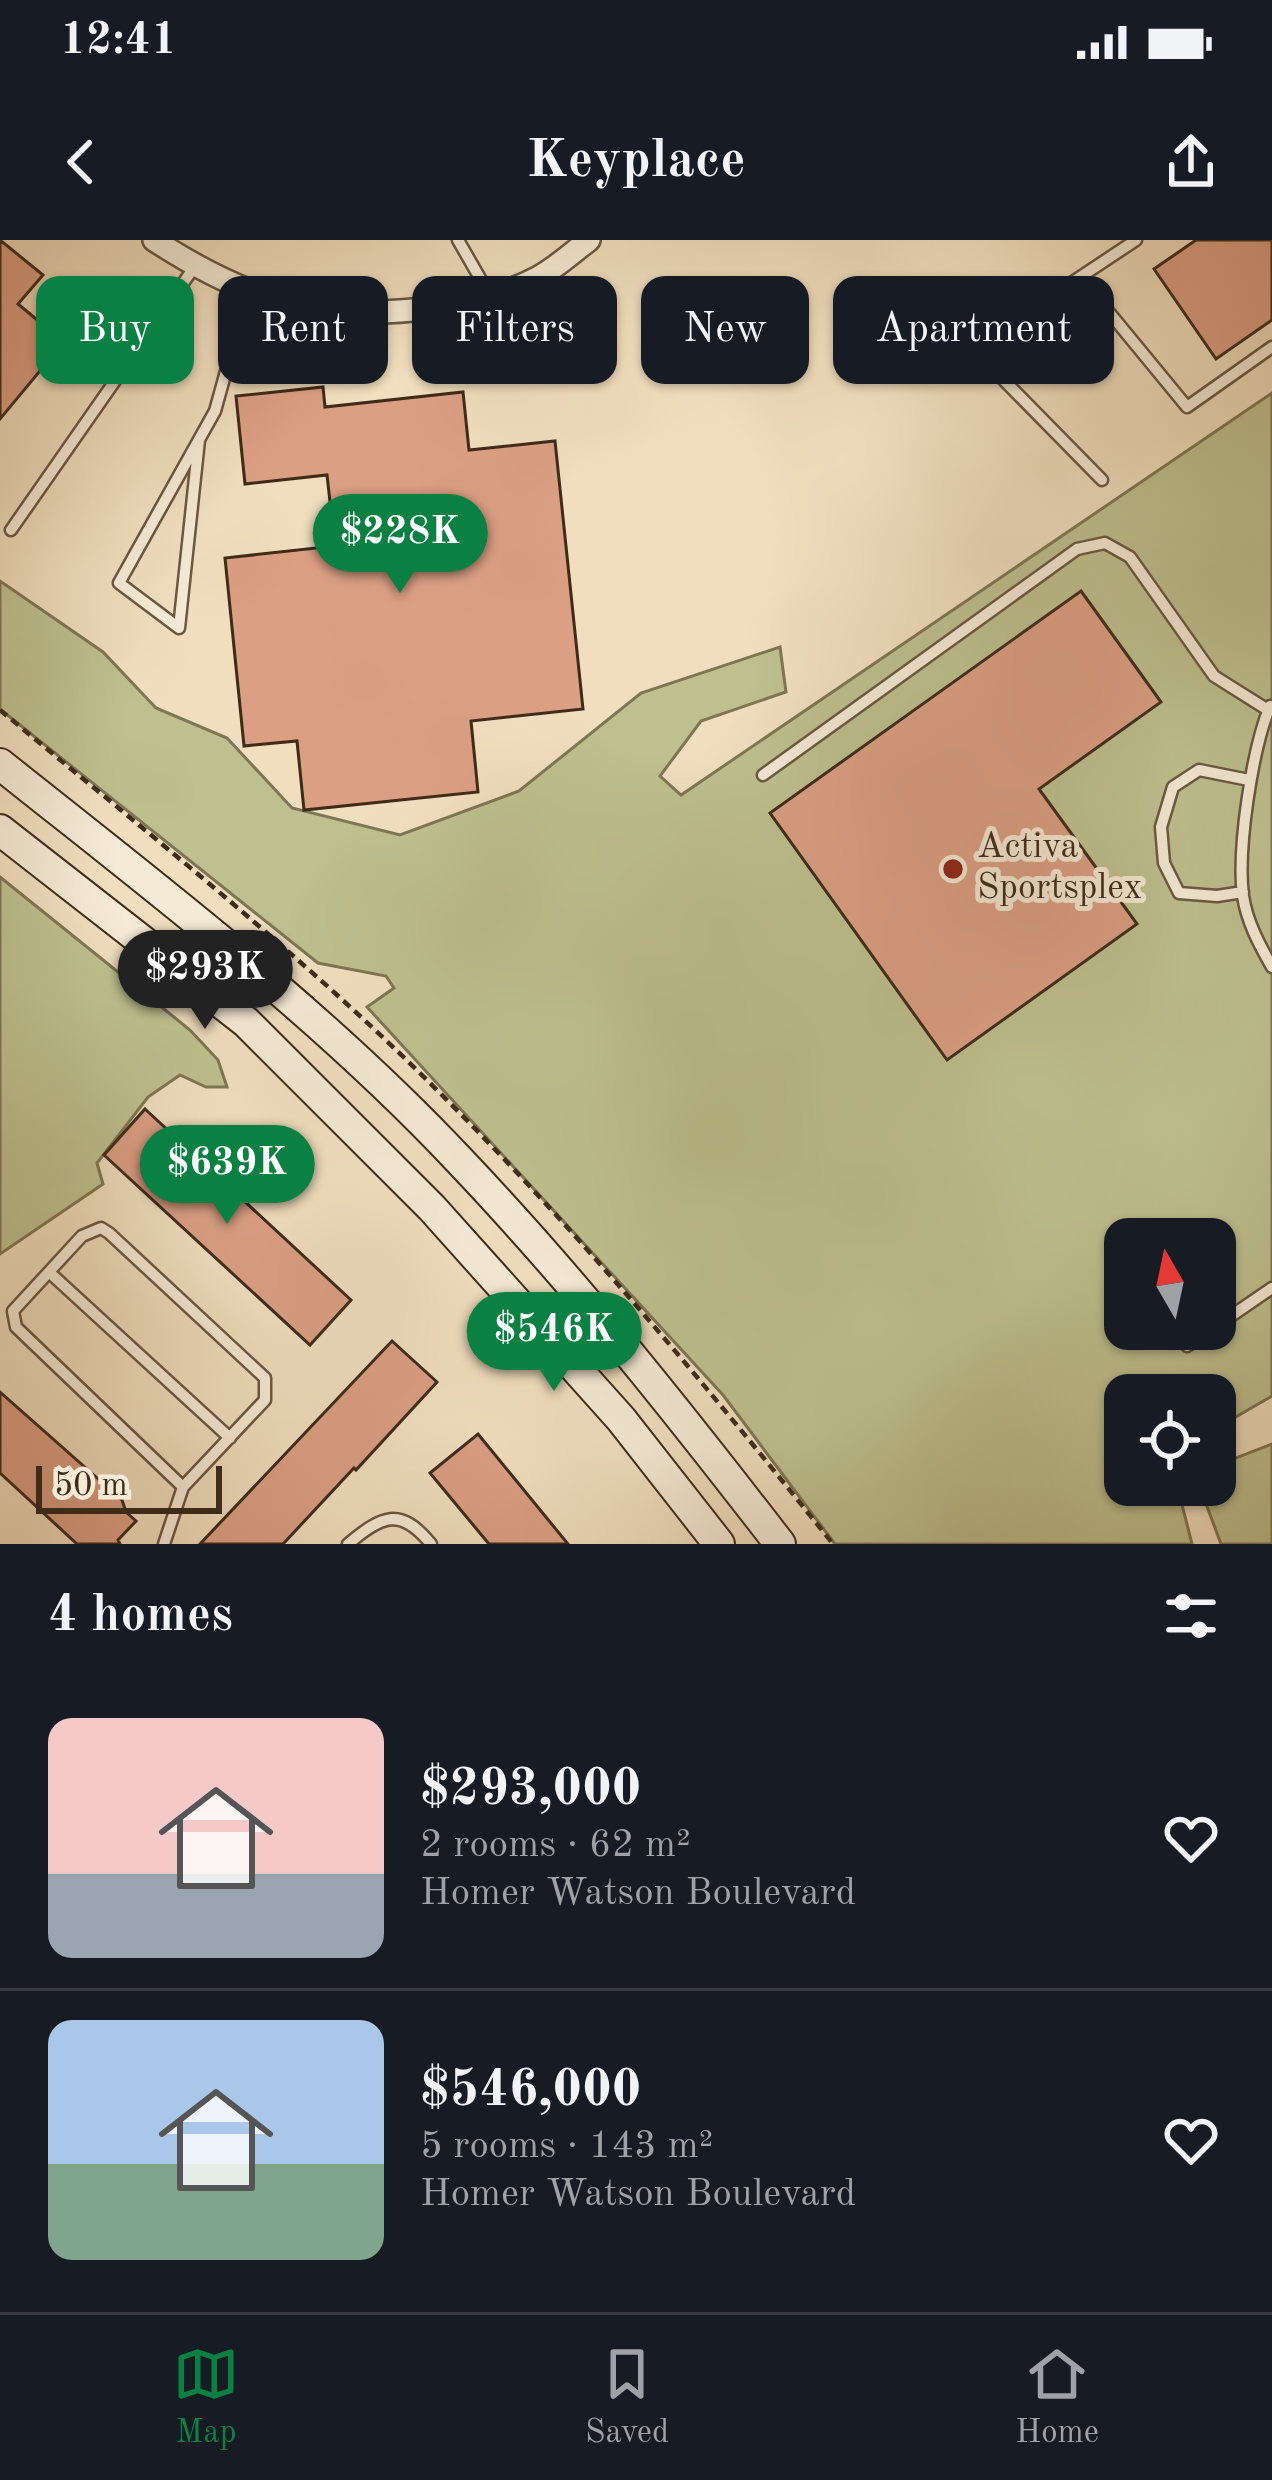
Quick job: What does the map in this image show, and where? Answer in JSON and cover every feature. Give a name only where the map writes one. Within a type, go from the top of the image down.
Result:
[{"type":"main road","points":[[0,764],[266,976],[459,1160],[652,1378],[780,1544]]},
{"type":"main road","points":[[0,830],[246,1022],[432,1208],[621,1419],[719,1544]]},
{"type":"street","points":[[154,240],[218,278]]},
{"type":"street","points":[[540,276],[590,240]]},
{"type":"lane","points":[[458,240],[479,276]]},
{"type":"lane","points":[[1082,276],[1136,240]]},
{"type":"lane","points":[[11,530],[194,266]]},
{"type":"lane","points":[[1114,318],[1187,407],[1272,347]]},
{"type":"lane","points":[[199,440],[179,628],[119,584],[215,411],[222,384]]},
{"type":"lane","points":[[1008,384],[1102,480]]},
{"type":"lane","points":[[763,775],[1077,549],[1105,543],[1130,557],[1214,676],[1270,707],[1249,780],[1243,892],[1254,935],[1272,967]]},
{"type":"lane","points":[[1243,892],[1179,893],[1164,863],[1160,827],[1173,788],[1199,770],[1249,780]]},
{"type":"lane","points":[[164,1544],[183,1487],[265,1400],[265,1378],[101,1228],[82,1236],[13,1311],[16,1327],[183,1487]]},
{"type":"lane","points":[[49,1272],[230,1438]]},
{"type":"lane","points":[[1236,1313],[1272,1288]]},
{"type":"lane","points":[[349,1544],[375,1521],[388,1519],[414,1524],[431,1544]]},
{"type":"green space","points":[[1272,393],[1272,1396],[1236,1417],[1236,1374],[1104,1374],[1104,1506],[1182,1506],[1192,1544],[835,1544],[723,1395],[367,1007],[394,988],[386,976],[318,963],[0,709],[0,581],[103,652],[156,708],[227,738],[292,808],[400,835],[519,791],[641,693],[780,647],[786,692],[701,721],[660,776],[681,795]]},
{"type":"green space","points":[[0,877],[190,1030],[218,1060],[227,1087],[206,1087],[180,1075],[148,1097],[97,1163],[103,1184],[0,1254]]},
{"type":"green space","points":[[1272,1444],[1272,1544],[1221,1544],[1207,1506],[1236,1506],[1236,1458]]},
{"type":"building","points":[[0,240],[43,275],[36,276],[36,283],[18,304],[36,319],[36,376],[0,419]]},
{"type":"building","points":[[1196,240],[1272,240],[1272,320],[1216,359],[1154,269]]},
{"type":"building","points":[[323,387],[325,407],[463,392],[469,450],[555,441],[583,709],[471,721],[478,792],[304,810],[297,741],[244,746],[225,558],[335,546],[327,475],[245,484],[236,396]]},
{"type":"building","name":"Activa Sportsplex","points":[[1081,591],[1161,702],[1039,789],[1137,924],[947,1060],[770,813]]},
{"type":"building","points":[[145,1109],[351,1300],[310,1345],[104,1155]]},
{"type":"building","points":[[392,1341],[437,1382],[356,1470],[283,1544],[200,1544]]},
{"type":"building","points":[[0,1392],[122,1500],[136,1521],[118,1540],[120,1544],[77,1544],[0,1473]]},
{"type":"building","points":[[478,1434],[568,1544],[489,1544],[430,1473]]},
{"type":"place","name":"Activa Sportsplex","points":[[953,869]]}]
